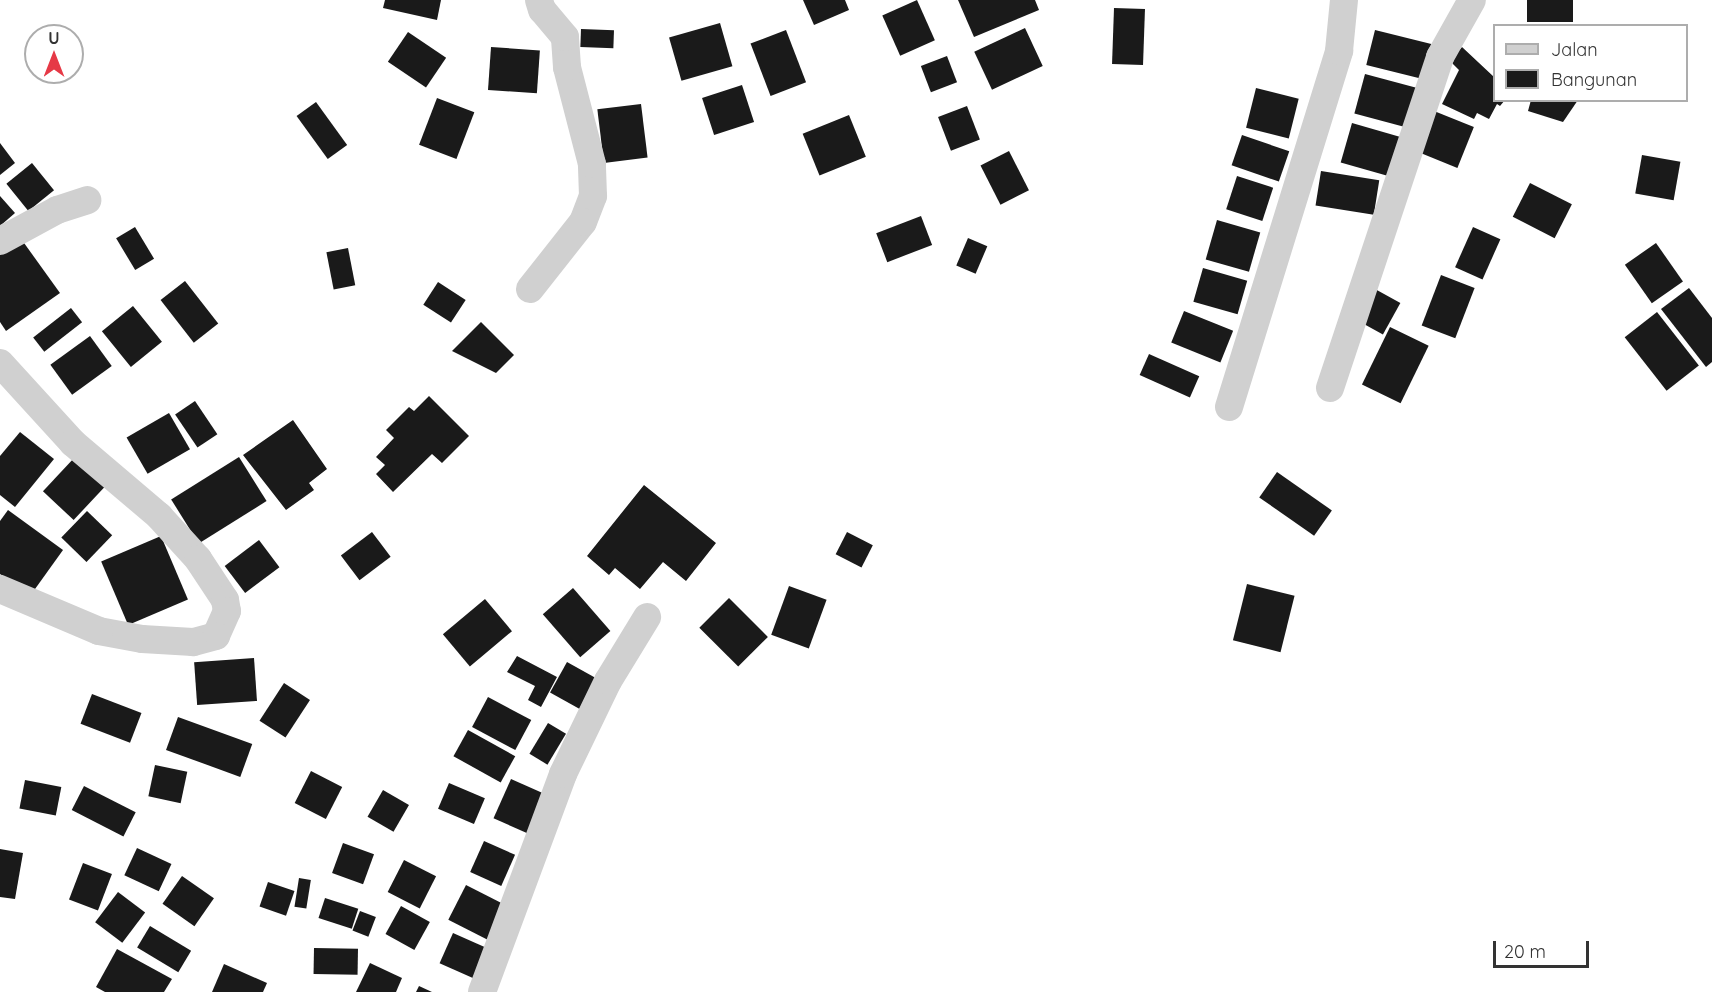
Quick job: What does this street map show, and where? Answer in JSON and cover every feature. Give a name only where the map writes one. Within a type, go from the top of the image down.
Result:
[{"type":"street","points":[[531,289],[583,222],[593,196],[592,164],[567,67],[565,37],[542,10],[539,0]]},
{"type":"street","points":[[1229,407],[1339,51],[1344,0]]},
{"type":"street","points":[[1330,388],[1440,57],[1472,0]]},
{"type":"street","points":[[0,241],[26,224],[87,200]]},
{"type":"street","points":[[0,363],[73,443],[174,533],[203,567],[225,600],[227,611],[216,636],[192,642],[142,639],[99,631],[0,589]]},
{"type":"street","points":[[482,992],[563,774],[608,681],[647,617]]},
{"type":"building","points":[[385,0],[441,0],[437,20],[383,8]]},
{"type":"building","points":[[803,0],[845,0],[849,10],[814,25]]},
{"type":"building","points":[[917,0],[935,40],[900,56],[882,15]]},
{"type":"building","points":[[958,0],[1035,0],[1039,10],[974,37]]},
{"type":"building","points":[[1527,0],[1573,0],[1573,22],[1527,22]]},
{"type":"building","points":[[1114,8],[1145,9],[1143,65],[1112,64]]},
{"type":"building","points":[[720,23],[732,66],[681,81],[669,38]]},
{"type":"building","points":[[1025,28],[1043,66],[992,90],[974,52]]},
{"type":"building","points":[[581,29],[614,30],[613,48],[580,47]]},
{"type":"building","points":[[786,30],[806,82],[771,96],[751,44]]},
{"type":"building","points":[[1375,30],[1431,44],[1423,79],[1366,65]]},
{"type":"building","points":[[408,32],[446,58],[426,88],[388,62]]},
{"type":"building","points":[[491,47],[540,50],[537,93],[488,90]]},
{"type":"building","points":[[1462,47],[1493,76],[1493,102],[1503,102],[1500,106],[1497,104],[1489,119],[1477,113],[1474,119],[1442,104],[1459,70],[1450,61]]},
{"type":"building","points":[[947,56],[957,82],[931,92],[921,66]]},
{"type":"building","points":[[1365,74],[1421,89],[1410,129],[1354,114]]},
{"type":"building","points":[[742,85],[754,122],[714,135],[702,98]]},
{"type":"building","points":[[1256,88],[1299,99],[1289,138],[1246,128]]},
{"type":"building","points":[[437,98],[474,112],[456,159],[419,145]]},
{"type":"building","points":[[316,102],[347,145],[328,159],[297,116]]},
{"type":"building","points":[[1530,102],[1577,102],[1563,122],[1528,111]]},
{"type":"building","points":[[641,104],[648,158],[604,163],[597,109]]},
{"type":"building","points":[[967,106],[980,140],[951,151],[938,117]]},
{"type":"building","points":[[1434,111],[1474,127],[1457,168],[1418,152]]},
{"type":"building","points":[[849,115],[866,157],[819,175],[803,134]]},
{"type":"building","points":[[1352,123],[1404,138],[1393,177],[1341,162]]},
{"type":"building","points":[[1242,135],[1289,151],[1279,182],[1232,165]]},
{"type":"building","points":[[0,143],[15,163],[0,175]]},
{"type":"building","points":[[1009,151],[1029,190],[1000,205],[980,166]]},
{"type":"building","points":[[1642,155],[1680,162],[1674,200],[1635,193]]},
{"type":"building","points":[[32,163],[54,190],[28,211],[6,184]]},
{"type":"building","points":[[1321,171],[1379,180],[1374,215],[1316,206]]},
{"type":"building","points":[[1237,176],[1273,188],[1262,221],[1226,209]]},
{"type":"building","points":[[1530,183],[1572,204],[1555,238],[1513,217]]},
{"type":"building","points":[[0,196],[15,213],[0,226]]},
{"type":"building","points":[[921,216],[932,245],[887,262],[876,233]]},
{"type":"building","points":[[1217,220],[1260,232],[1249,272],[1206,259]]},
{"type":"building","points":[[135,227],[154,259],[135,270],[116,238]]},
{"type":"building","points":[[1473,227],[1500,239],[1483,279],[1455,267]]},
{"type":"building","points":[[19,236],[60,293],[6,331],[0,322],[0,249]]},
{"type":"building","points":[[968,238],[987,246],[976,274],[956,266]]},
{"type":"building","points":[[1656,243],[1683,282],[1652,303],[1625,265]]},
{"type":"building","points":[[348,248],[355,285],[334,289],[326,252]]},
{"type":"building","points":[[1203,268],[1247,281],[1238,314],[1193,302]]},
{"type":"building","points":[[1441,275],[1475,288],[1455,338],[1422,325]]},
{"type":"building","points":[[185,281],[218,324],[194,343],[161,300]]},
{"type":"building","points":[[438,282],[466,300],[451,323],[423,305]]},
{"type":"building","points":[[1689,288],[1712,318],[1712,362],[1706,367],[1661,309]]},
{"type":"building","points":[[1375,289],[1400,303],[1383,335],[1358,320]]},
{"type":"building","points":[[133,306],[162,342],[131,367],[102,331]]},
{"type":"building","points":[[71,308],[82,322],[44,352],[33,338]]},
{"type":"building","points":[[1184,311],[1233,331],[1220,362],[1171,343]]},
{"type":"building","points":[[1657,312],[1699,366],[1667,391],[1625,337]]},
{"type":"building","points":[[481,322],[514,355],[496,373],[452,351]]},
{"type":"building","points":[[1390,327],[1429,346],[1401,403],[1362,385]]},
{"type":"building","points":[[90,336],[112,366],[72,395],[50,365]]},
{"type":"building","points":[[1149,354],[1199,376],[1190,397],[1140,375]]},
{"type":"building","points":[[429,396],[469,436],[442,463],[432,454],[393,492],[376,474],[385,465],[376,457],[394,438],[386,430],[409,407],[414,411]]},
{"type":"building","points":[[195,401],[217,434],[197,448],[175,414]]},
{"type":"building","points":[[169,413],[190,449],[148,474],[127,438]]},
{"type":"building","points":[[293,420],[327,469],[309,483],[314,490],[286,510],[243,455]]},
{"type":"building","points":[[20,432],[54,459],[15,507],[0,495],[0,456]]},
{"type":"building","points":[[75,457],[106,486],[74,520],[43,491]]},
{"type":"building","points":[[239,457],[267,501],[199,543],[171,499]]},
{"type":"building","points":[[1277,472],[1332,510],[1314,536],[1259,497]]},
{"type":"building","points":[[644,485],[716,543],[686,581],[663,562],[640,589],[615,568],[609,575],[587,556]]},
{"type":"building","points":[[8,510],[63,550],[30,596],[0,574],[0,521]]},
{"type":"building","points":[[87,511],[112,535],[86,562],[61,538]]},
{"type":"building","points":[[372,532],[391,557],[360,580],[341,555]]},
{"type":"building","points":[[847,532],[873,545],[861,567],[836,554]]},
{"type":"building","points":[[161,536],[188,600],[128,625],[101,561]]},
{"type":"building","points":[[259,540],[279,567],[245,593],[225,566]]},
{"type":"building","points":[[1247,584],[1295,596],[1281,652],[1233,640]]},
{"type":"building","points":[[789,586],[827,600],[809,649],[771,635]]},
{"type":"building","points":[[573,588],[610,631],[580,657],[543,614]]},
{"type":"building","points":[[729,598],[768,637],[738,667],[699,628]]},
{"type":"building","points":[[485,599],[512,631],[470,667],[443,634]]},
{"type":"building","points":[[517,656],[557,677],[541,707],[528,700],[535,686],[507,672]]},
{"type":"building","points":[[254,658],[257,701],[197,705],[194,662]]},
{"type":"building","points":[[567,662],[600,680],[583,711],[550,693]]},
{"type":"building","points":[[284,683],[310,700],[285,738],[259,721]]},
{"type":"building","points":[[92,694],[141,713],[130,743],[81,724]]},
{"type":"building","points":[[488,697],[531,720],[515,750],[472,727]]},
{"type":"building","points":[[178,717],[252,744],[240,777],[166,750]]},
{"type":"building","points":[[548,723],[566,734],[547,765],[529,754]]},
{"type":"building","points":[[468,730],[515,756],[501,782],[453,756]]},
{"type":"building","points":[[155,765],[187,772],[181,803],[148,796]]},
{"type":"building","points":[[311,771],[342,787],[326,819],[295,803]]},
{"type":"building","points":[[511,779],[549,796],[532,835],[494,818]]},
{"type":"building","points":[[25,780],[61,787],[56,816],[19,808]]},
{"type":"building","points":[[449,783],[485,798],[474,824],[438,809]]},
{"type":"building","points":[[84,786],[136,812],[123,836],[72,810]]},
{"type":"building","points":[[383,790],[409,805],[393,832],[368,817]]},
{"type":"building","points":[[484,841],[515,855],[501,886],[470,872]]},
{"type":"building","points":[[343,843],[374,854],[363,884],[332,873]]},
{"type":"building","points":[[137,848],[171,864],[159,891],[124,875]]},
{"type":"building","points":[[0,849],[23,853],[15,899],[0,897]]},
{"type":"building","points":[[404,860],[436,876],[420,908],[388,892]]},
{"type":"building","points":[[83,863],[112,874],[98,911],[69,899]]},
{"type":"building","points":[[182,876],[214,898],[194,926],[162,904]]},
{"type":"building","points":[[299,878],[311,880],[306,909],[294,907]]},
{"type":"building","points":[[268,882],[294,891],[286,916],[260,907]]},
{"type":"building","points":[[466,885],[509,907],[491,942],[448,920]]},
{"type":"building","points":[[118,892],[145,912],[122,943],[95,922]]},
{"type":"building","points":[[325,898],[358,909],[352,929],[319,918]]},
{"type":"building","points":[[401,906],[430,922],[414,950],[385,934]]},
{"type":"building","points":[[360,911],[376,917],[368,937],[352,931]]},
{"type":"building","points":[[150,926],[191,951],[178,972],[137,947]]},
{"type":"building","points":[[453,933],[487,948],[473,978],[440,963]]},
{"type":"building","points":[[314,948],[358,949],[358,975],[314,974]]},
{"type":"building","points":[[117,949],[172,979],[164,992],[105,992],[96,987]]},
{"type":"building","points":[[370,963],[402,978],[396,992],[356,992]]},
{"type":"building","points":[[224,964],[267,983],[263,992],[212,992]]},
{"type":"building","points":[[419,986],[432,992],[416,992]]}]
